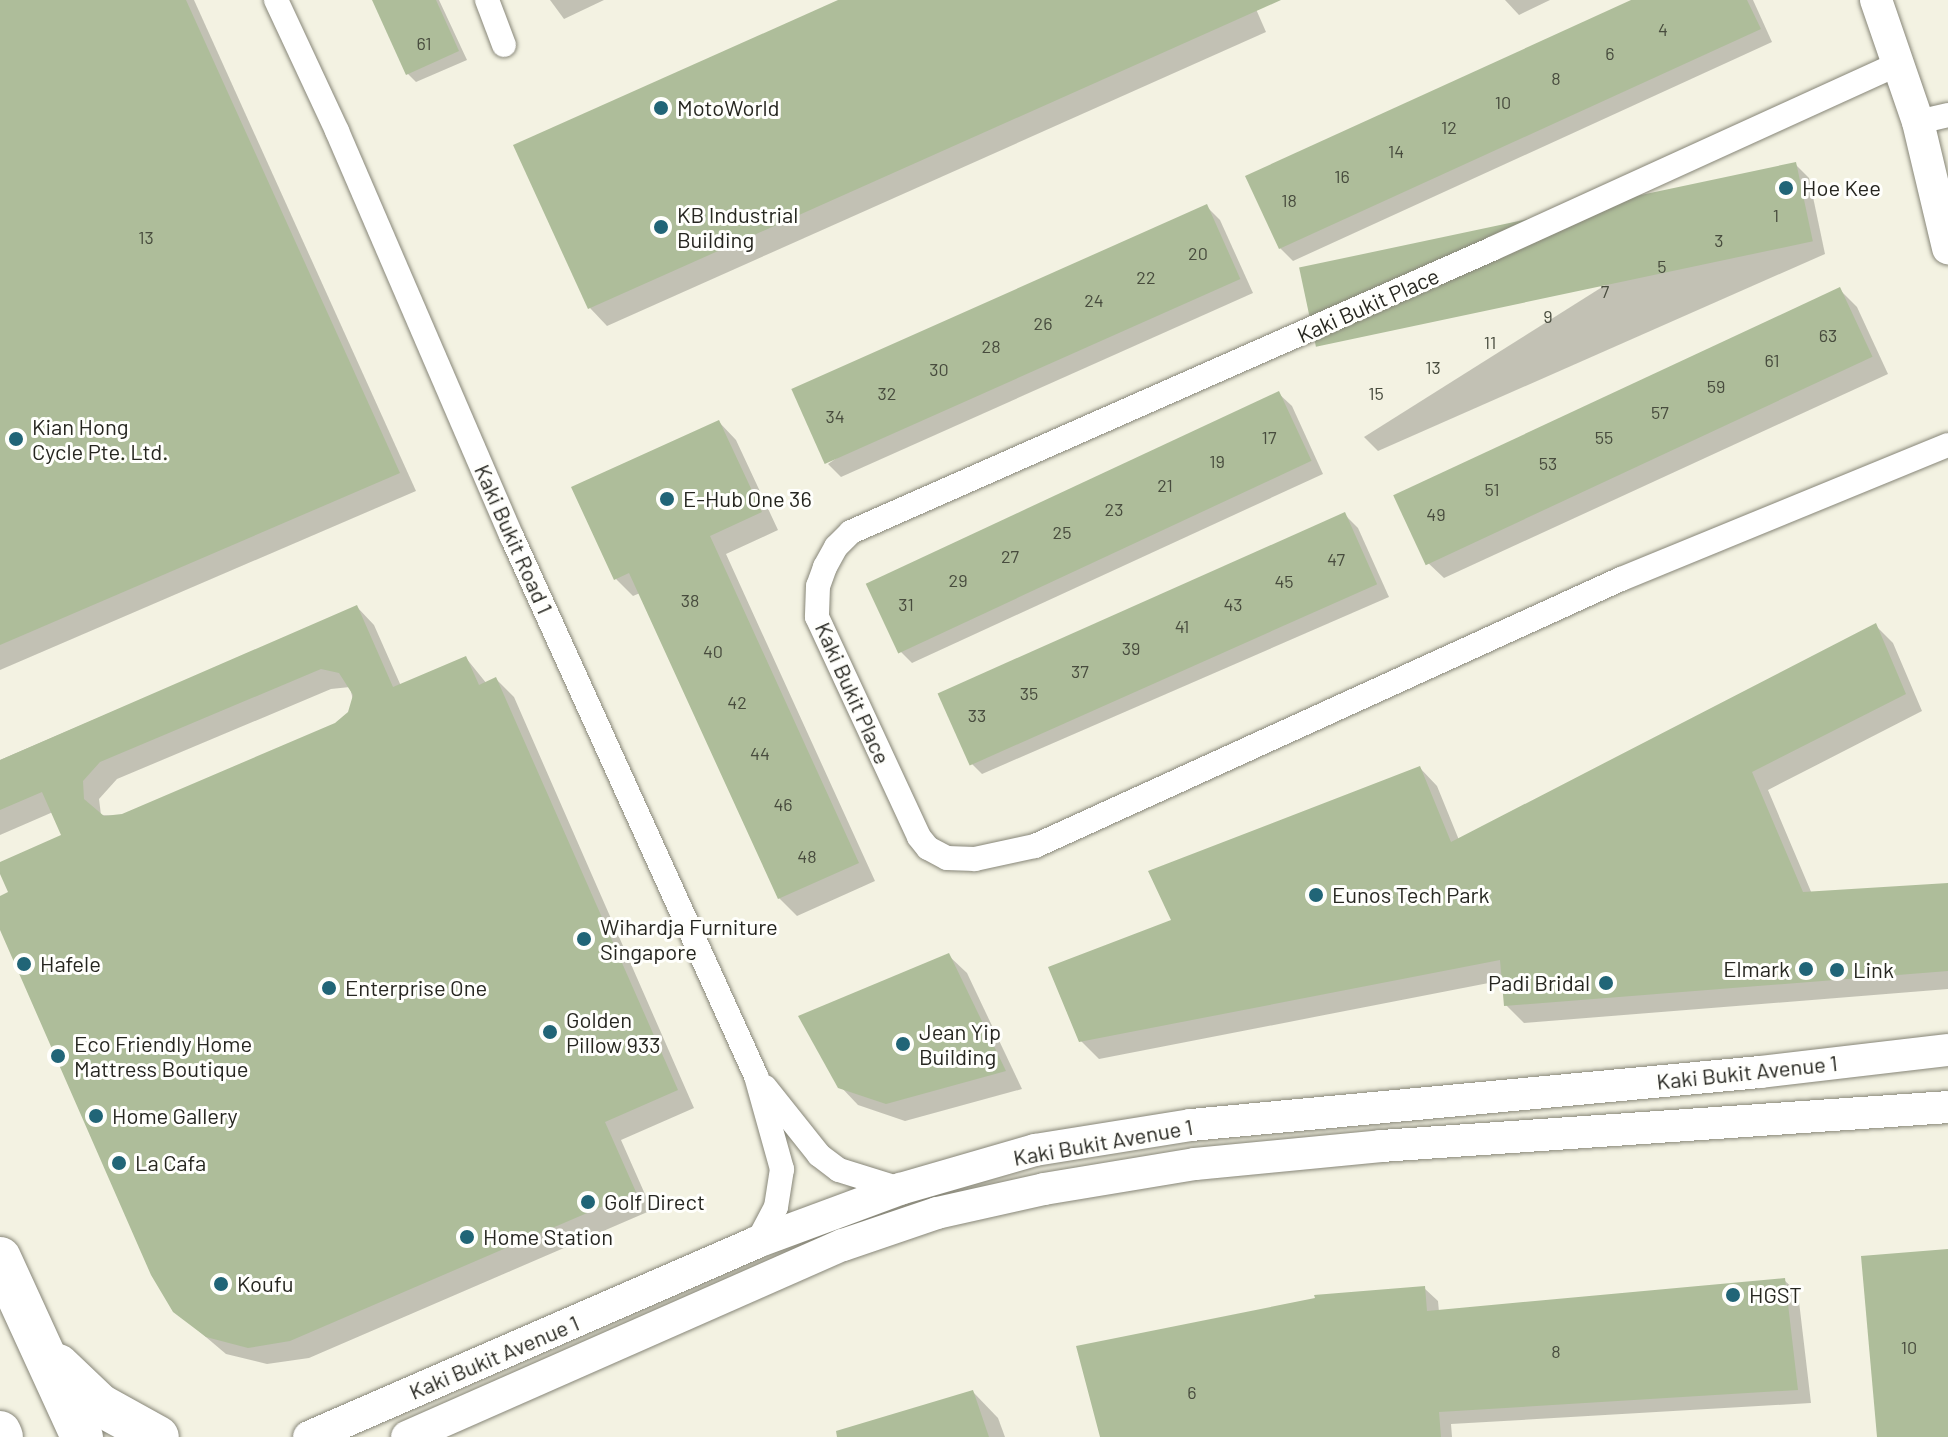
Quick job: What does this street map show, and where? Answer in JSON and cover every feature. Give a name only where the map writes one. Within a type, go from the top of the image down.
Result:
[{"type":"highway","points":[[0,1258],[82,1437]]},
{"type":"highway","points":[[43,1350],[100,1405],[158,1437]]},
{"type":"main road","points":[[1876,0],[1900,63],[1933,118],[1948,248]]},
{"type":"main road","name":"Kaki Bukit Avenue 1","points":[[309,1437],[757,1242],[900,1189],[1035,1150],[1191,1125],[1760,1072],[1948,1050]]},
{"type":"main road","name":"Kaki Bukit Avenue 1","points":[[407,1437],[843,1245],[937,1213],[1044,1189],[1195,1164],[1366,1147],[1948,1107]]},
{"type":"street","name":"Kaki Bukit Road 1","points":[[276,0],[337,131],[512,537],[756,1076],[782,1169],[776,1207],[757,1242]]},
{"type":"street","points":[[487,0],[504,45]]},
{"type":"street","name":"Kaki Bukit Place","points":[[1900,63],[1464,262],[851,532],[836,547],[825,567],[818,586],[817,617],[919,837],[928,848],[947,858],[975,859],[1035,846],[1621,579],[1948,445]]},
{"type":"street","name":"Kaki Bukit Road 1","points":[[756,1076],[802,1135],[829,1163],[839,1170],[900,1189]]},
{"type":"building","points":[[0,0],[186,0],[400,473],[0,645]]},
{"type":"building","points":[[372,0],[436,0],[459,51],[406,75]]},
{"type":"building","name":"KB Industrial Building","points":[[838,0],[1281,0],[588,309],[513,145]]},
{"type":"building","points":[[1631,0],[1747,0],[1761,29],[1279,249],[1245,176]]},
{"type":"building","points":[[1796,162],[1813,241],[1316,347],[1299,268]]},
{"type":"building","points":[[1207,204],[1240,279],[825,464],[791,389]]},
{"type":"building","points":[[1840,287],[1873,357],[1426,565],[1393,495]]},
{"type":"building","points":[[1279,391],[1312,461],[898,653],[866,584]]},
{"type":"building","points":[[719,420],[762,512],[710,536],[859,863],[778,899],[629,573],[614,580],[571,487]]},
{"type":"building","points":[[1345,512],[1377,584],[970,766],[938,693]]},
{"type":"building","name":"Enterprise One","points":[[357,605],[393,687],[466,656],[479,685],[496,677],[678,1090],[605,1122],[636,1192],[290,1341],[248,1348],[206,1337],[173,1312],[151,1275],[0,930],[0,896],[8,892],[0,874],[0,862],[61,835],[42,792],[0,810],[0,760]],"holes":[[[321,669],[339,673],[353,695],[348,712],[335,723],[122,814],[104,816],[84,799],[83,781],[100,762]]]},
{"type":"building","points":[[1876,623],[1906,694],[1752,772],[1803,892],[1948,883],[1948,971],[1504,1006],[1500,960],[1079,1042],[1048,967],[1171,920],[1148,871],[1420,766],[1451,842]]},
{"type":"building","name":"Jean Yip Building","points":[[949,953],[1006,1071],[886,1104],[838,1088],[798,1016]]},
{"type":"building","points":[[1948,1249],[1948,1437],[1877,1437],[1861,1256]]},
{"type":"building","points":[[1785,1278],[1798,1390],[1439,1412],[1441,1437],[1100,1437],[1076,1346],[1315,1298],[1314,1295],[1425,1286],[1427,1311]]},
{"type":"building","points":[[973,1390],[989,1437],[837,1437],[836,1431]]},
{"type":"place","name":"MotoWorld","points":[[661,108]]},
{"type":"place","name":"Hoe Kee","points":[[1786,188]]},
{"type":"place","name":"KB Industrial Building","points":[[661,227]]},
{"type":"place","name":"Kian Hong Cycle Pte. Ltd.","points":[[16,439]]},
{"type":"place","name":"E-Hub One 36","points":[[667,499]]},
{"type":"place","name":"Eunos Tech Park","points":[[1316,895]]},
{"type":"place","name":"Wihardja Furniture Singapore","points":[[584,939]]},
{"type":"place","name":"Hafele","points":[[24,964]]},
{"type":"place","name":"Elmark","points":[[1806,969]]},
{"type":"place","name":"Link","points":[[1837,970]]},
{"type":"place","name":"Padi Bridal","points":[[1606,983]]},
{"type":"place","name":"Enterprise One","points":[[329,988]]},
{"type":"place","name":"Golden Pillow 933","points":[[550,1032]]},
{"type":"place","name":"Jean Yip Building","points":[[903,1044]]},
{"type":"place","name":"Eco Friendly Home Mattress Boutique","points":[[58,1056]]},
{"type":"place","name":"Home Gallery","points":[[96,1116]]},
{"type":"place","name":"La Cafa","points":[[119,1163]]},
{"type":"place","name":"Golf Direct","points":[[588,1202]]},
{"type":"place","name":"Home Station","points":[[467,1237]]},
{"type":"place","name":"Koufu","points":[[221,1284]]},
{"type":"place","name":"HGST","points":[[1733,1295]]}]
